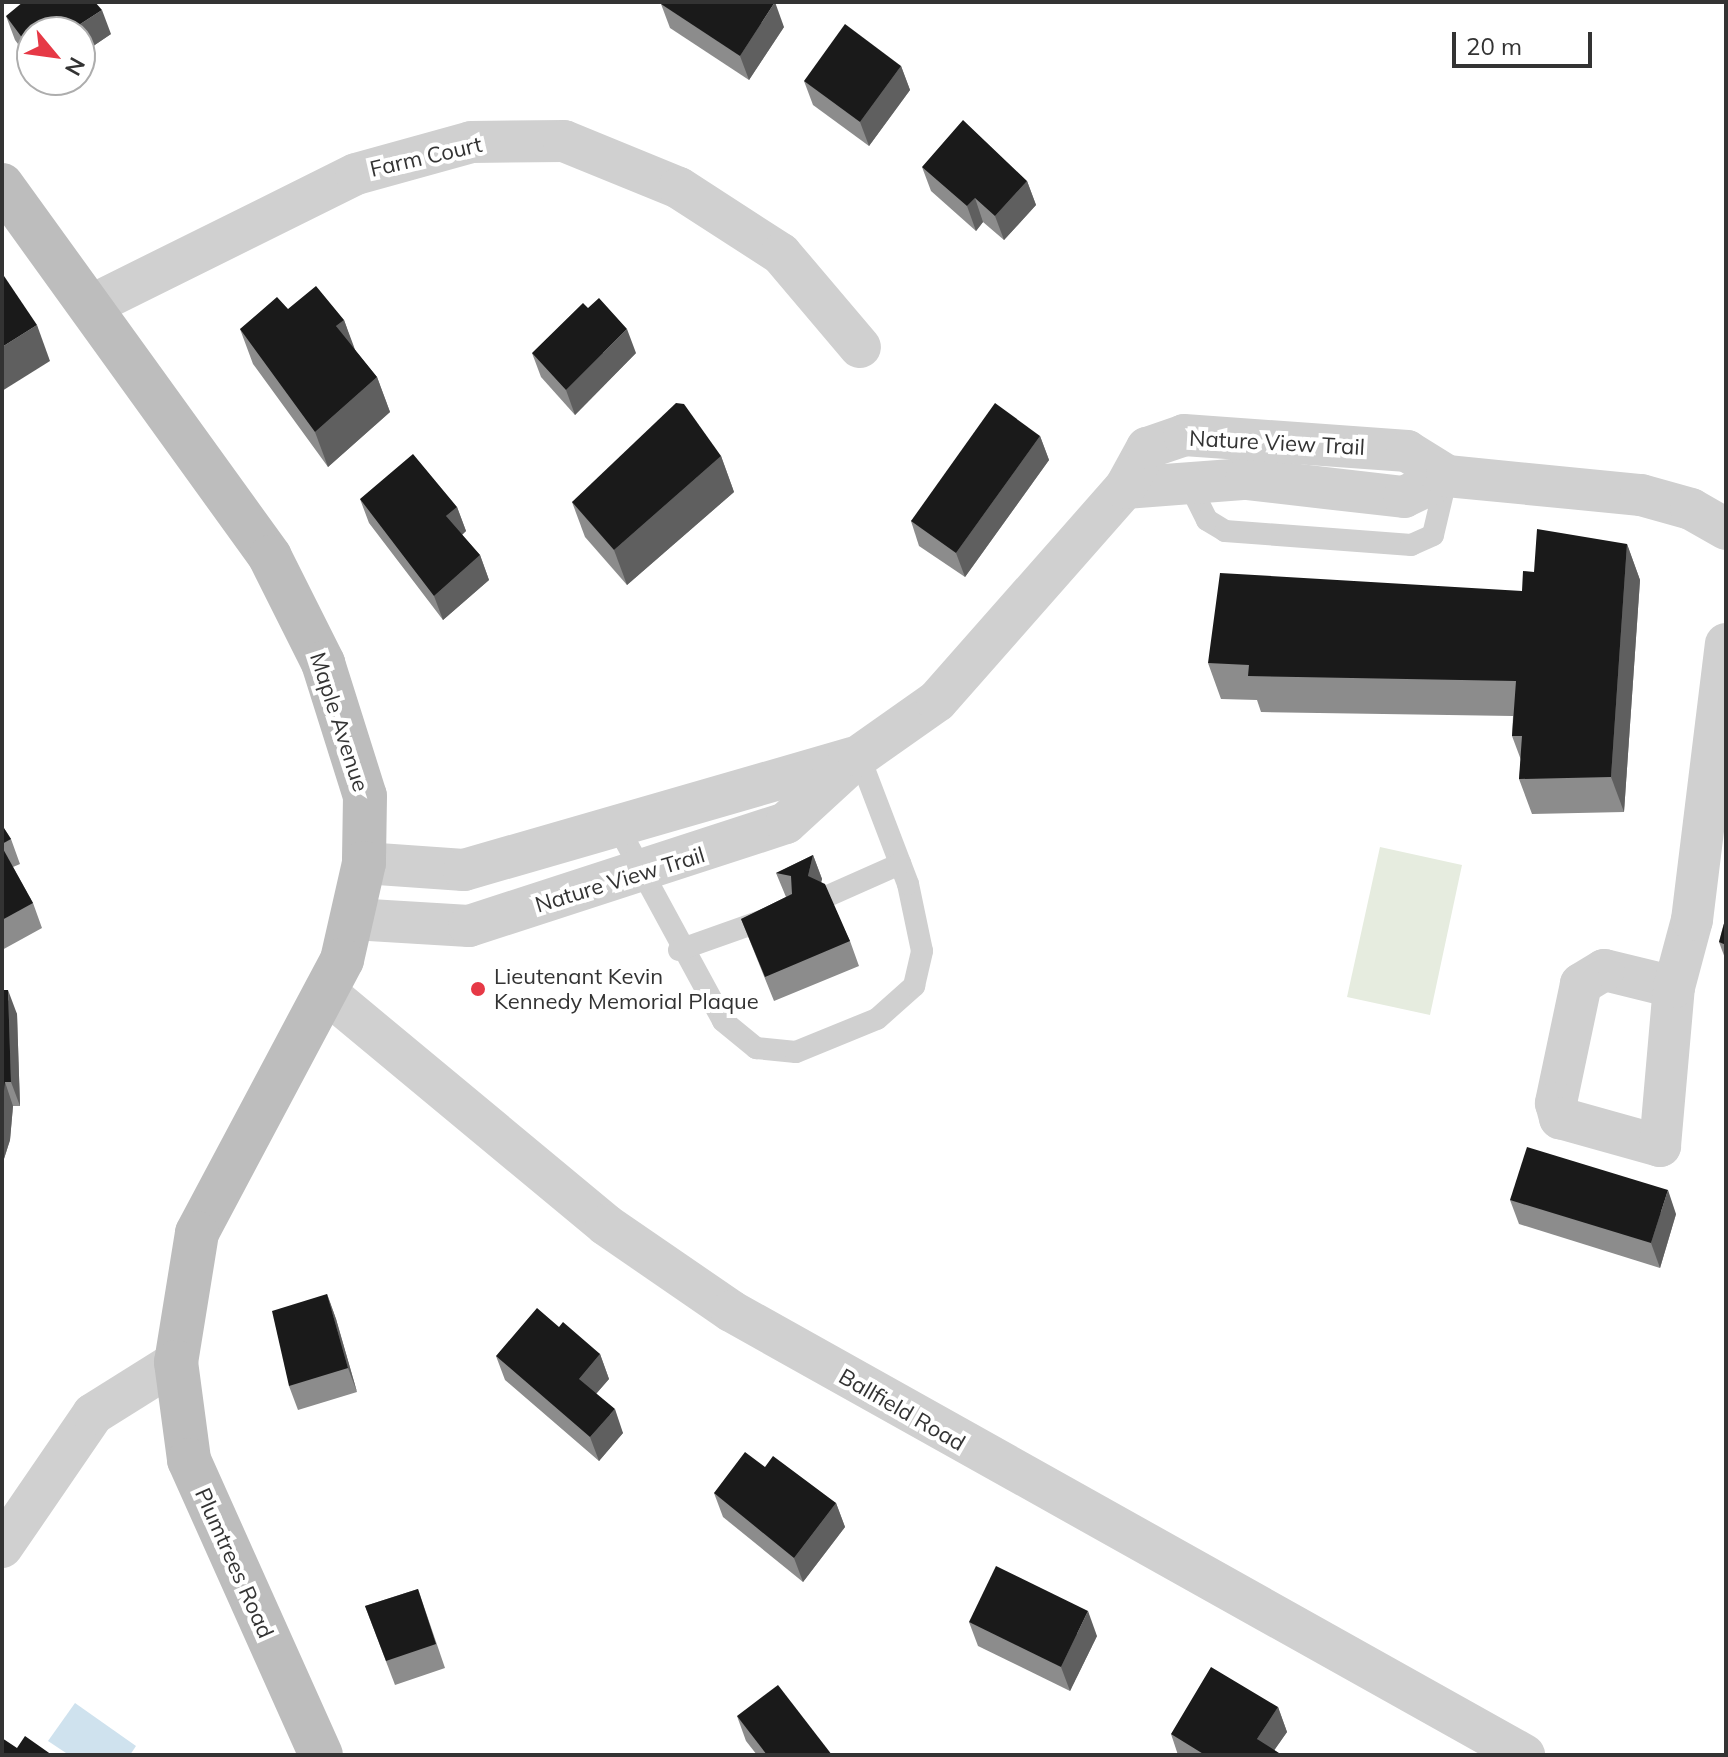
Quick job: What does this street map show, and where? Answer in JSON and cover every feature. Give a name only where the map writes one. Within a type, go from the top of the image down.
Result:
[{"type":"main road","name":"Maple Avenue","points":[[2,185],[94,304],[270,557],[323,663],[365,796],[364,863],[353,919],[328,994],[197,1233],[176,1362]]},
{"type":"main road","name":"Plumtrees Road","points":[[176,1362],[189,1460],[321,1755]]},
{"type":"street","name":"Farm Court","points":[[94,304],[356,174],[471,142],[564,141],[679,188],[781,254],[860,347]]},
{"type":"street","name":"Nature View Trail","points":[[353,919],[469,926],[642,874],[786,823],[859,756],[937,701],[1125,488],[1147,448],[1184,435],[1407,451],[1447,476],[1641,495],[1726,529]]},
{"type":"street","name":"Nature View Trail","points":[[1125,488],[1246,479],[1404,497],[1447,476]]},
{"type":"street","points":[[1674,987],[1692,920],[1726,644]]},
{"type":"street","name":"Nature View Trail","points":[[364,863],[464,870],[620,831],[859,756]]},
{"type":"street","name":"Ballfield Road","points":[[328,994],[606,1225],[731,1311],[1524,1755]]},
{"type":"street","points":[[2,1547],[93,1414],[176,1362]]},
{"type":"lane","points":[[620,831],[679,950],[723,1021],[756,1048],[796,1052],[877,1019],[914,986],[922,951],[900,864],[859,756]]},
{"type":"lane","points":[[830,895],[900,864]]},
{"type":"lane","points":[[679,950],[790,910]]},
{"type":"shaded area","points":[[1380,847],[1462,865],[1430,1015],[1347,997]]},
{"type":"water","points":[[75,1703],[136,1746],[130,1755],[69,1755],[48,1741]]},
{"type":"building","points":[[23,2],[95,2],[102,10],[93,16],[16,16],[16,29],[6,16]]},
{"type":"building","points":[[775,2],[740,56],[661,4]]},
{"type":"building","points":[[845,24],[901,66],[860,122],[804,81]]},
{"type":"building","points":[[963,120],[1027,181],[995,216],[975,198],[967,206],[922,167]]},
{"type":"building","points":[[2,273],[37,325],[2,347]]},
{"type":"building","points":[[316,286],[344,320],[336,326],[377,377],[315,432],[240,329],[277,297],[288,309]]},
{"type":"building","points":[[599,298],[627,329],[566,390],[532,353],[583,303],[588,308]]},
{"type":"building","points":[[676,403],[684,404],[721,456],[614,550],[572,502]]},
{"type":"building","points":[[995,403],[1040,436],[956,553],[911,521]]},
{"type":"building","points":[[413,454],[457,507],[446,516],[480,555],[434,596],[360,499]]},
{"type":"building","points":[[1537,529],[1627,544],[1611,777],[1519,779],[1522,736],[1512,736],[1516,681],[1248,676],[1249,665],[1208,663],[1220,573],[1522,591],[1523,571],[1534,572]]},
{"type":"building","points":[[2,825],[11,839],[2,844]]},
{"type":"building","points":[[2,847],[33,903],[2,920]]},
{"type":"building","points":[[813,855],[808,876],[825,884],[850,941],[765,977],[741,919],[792,894],[791,876],[776,873]]},
{"type":"building","points":[[1726,916],[1726,945],[1719,942]]},
{"type":"building","points":[[2,990],[8,990],[11,1082],[5,1082],[2,1110]]},
{"type":"building","points":[[1527,1147],[1668,1190],[1651,1243],[1510,1200]]},
{"type":"building","points":[[327,1294],[348,1368],[289,1386],[272,1311]]},
{"type":"building","points":[[537,1308],[559,1327],[563,1322],[600,1354],[579,1379],[615,1409],[590,1437],[496,1356]]},
{"type":"building","points":[[745,1452],[765,1467],[773,1456],[836,1503],[794,1558],[714,1493]]},
{"type":"building","points":[[996,1566],[1088,1611],[1061,1667],[969,1622]]},
{"type":"building","points":[[418,1589],[436,1644],[386,1661],[365,1606]]},
{"type":"building","points":[[1211,1667],[1278,1707],[1257,1739],[1282,1755],[1205,1755],[1171,1734]]},
{"type":"building","points":[[778,1685],[832,1755],[767,1755],[737,1716]]},
{"type":"building","points":[[25,1736],[52,1755],[2,1755],[2,1738],[17,1748]]},
{"type":"place","name":"Lieutenant Kevin Kennedy Memorial Plaque","points":[[478,989]]}]
